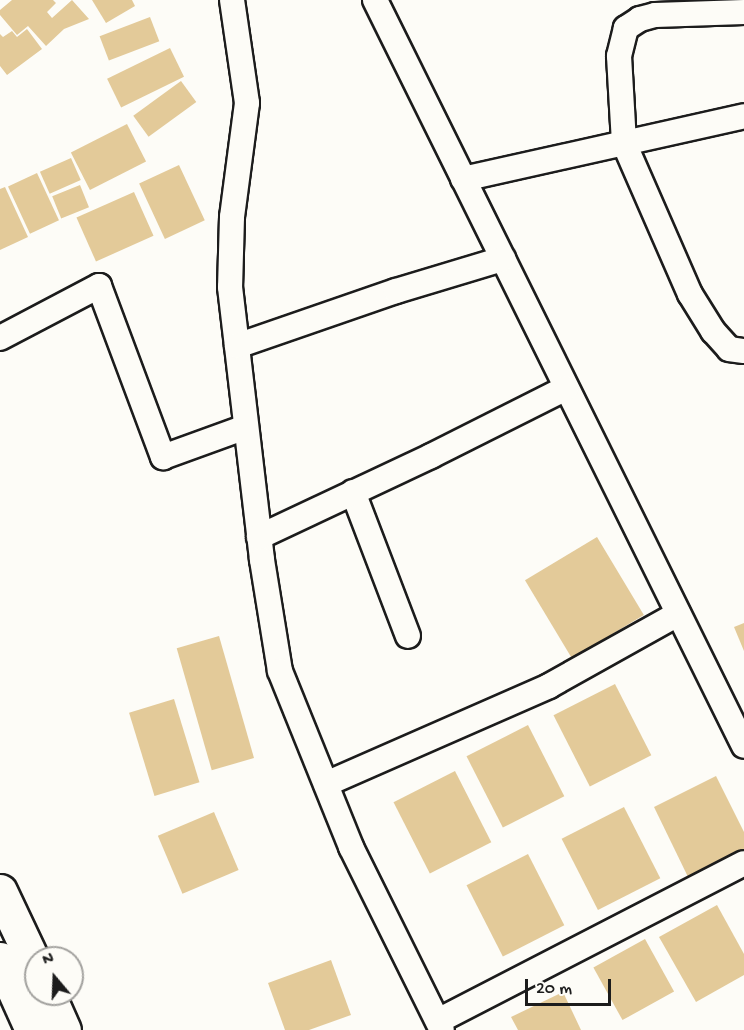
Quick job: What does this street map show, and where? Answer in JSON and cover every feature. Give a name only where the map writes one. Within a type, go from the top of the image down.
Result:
[{"type":"main road","points":[[0,891],[26,946]]},
{"type":"main road","points":[[0,959],[32,1030]]},
{"type":"main road","points":[[53,1006],[64,1030]]},
{"type":"street","points":[[232,0],[247,103],[232,217],[230,287],[259,537],[280,671],[351,848],[440,1026],[744,863]]},
{"type":"street","points":[[375,0],[744,746]]},
{"type":"street","points":[[744,12],[655,15],[640,19],[626,28],[619,56],[624,143],[690,294],[712,331],[729,349],[744,351]]},
{"type":"street","points":[[463,179],[744,116]]},
{"type":"street","points":[[237,346],[396,291],[503,259]]},
{"type":"street","points":[[0,338],[99,286],[163,457],[246,427]]},
{"type":"street","points":[[259,537],[566,388]]},
{"type":"street","points":[[353,492],[408,636]]},
{"type":"street","points":[[326,784],[549,686],[678,614]]},
{"type":"building","points":[[12,0],[53,0],[56,3],[47,12],[52,18],[72,0],[89,19],[64,29],[46,46],[28,26],[17,35],[0,15],[0,10]]},
{"type":"building","points":[[92,0],[132,0],[135,6],[106,23]]},
{"type":"building","points":[[150,17],[159,41],[109,61],[100,36]]},
{"type":"building","points":[[27,29],[42,49],[7,75],[0,66],[0,34],[3,37],[12,31],[17,37]]},
{"type":"building","points":[[170,48],[184,77],[121,107],[107,79]]},
{"type":"building","points":[[181,81],[196,102],[149,137],[133,116]]},
{"type":"building","points":[[127,124],[146,161],[90,190],[71,153]]},
{"type":"building","points":[[71,158],[81,180],[50,194],[40,172]]},
{"type":"building","points":[[179,165],[205,220],[165,239],[139,184]]},
{"type":"building","points":[[37,173],[59,220],[30,234],[8,187]]},
{"type":"building","points":[[80,185],[89,207],[61,218],[52,196]]},
{"type":"building","points":[[5,187],[28,237],[0,250],[0,189]]},
{"type":"building","points":[[134,192],[154,236],[96,261],[76,218]]},
{"type":"building","points":[[597,537],[644,615],[572,658],[525,580]]},
{"type":"building","points":[[744,623],[744,651],[734,627]]},
{"type":"building","points":[[219,636],[254,758],[212,770],[177,648]]},
{"type":"building","points":[[615,684],[651,755],[590,787],[554,715]]},
{"type":"building","points":[[174,699],[199,782],[154,796],[129,713]]},
{"type":"building","points":[[528,725],[564,796],[503,828],[467,756]]},
{"type":"building","points":[[455,771],[491,842],[430,874],[394,802]]},
{"type":"building","points":[[716,776],[744,832],[744,852],[689,879],[654,807]]},
{"type":"building","points":[[624,807],[660,878],[598,910],[562,839]]},
{"type":"building","points":[[214,812],[239,870],[182,894],[158,836]]},
{"type":"building","points":[[528,854],[564,925],[503,957],[467,885]]},
{"type":"building","points":[[717,905],[744,954],[744,975],[696,1002],[659,937]]},
{"type":"building","points":[[645,939],[674,991],[622,1020],[593,968]]},
{"type":"building","points":[[331,960],[351,1015],[309,1030],[285,1030],[268,983]]},
{"type":"building","points":[[563,992],[581,1030],[518,1030],[511,1017]]}]
